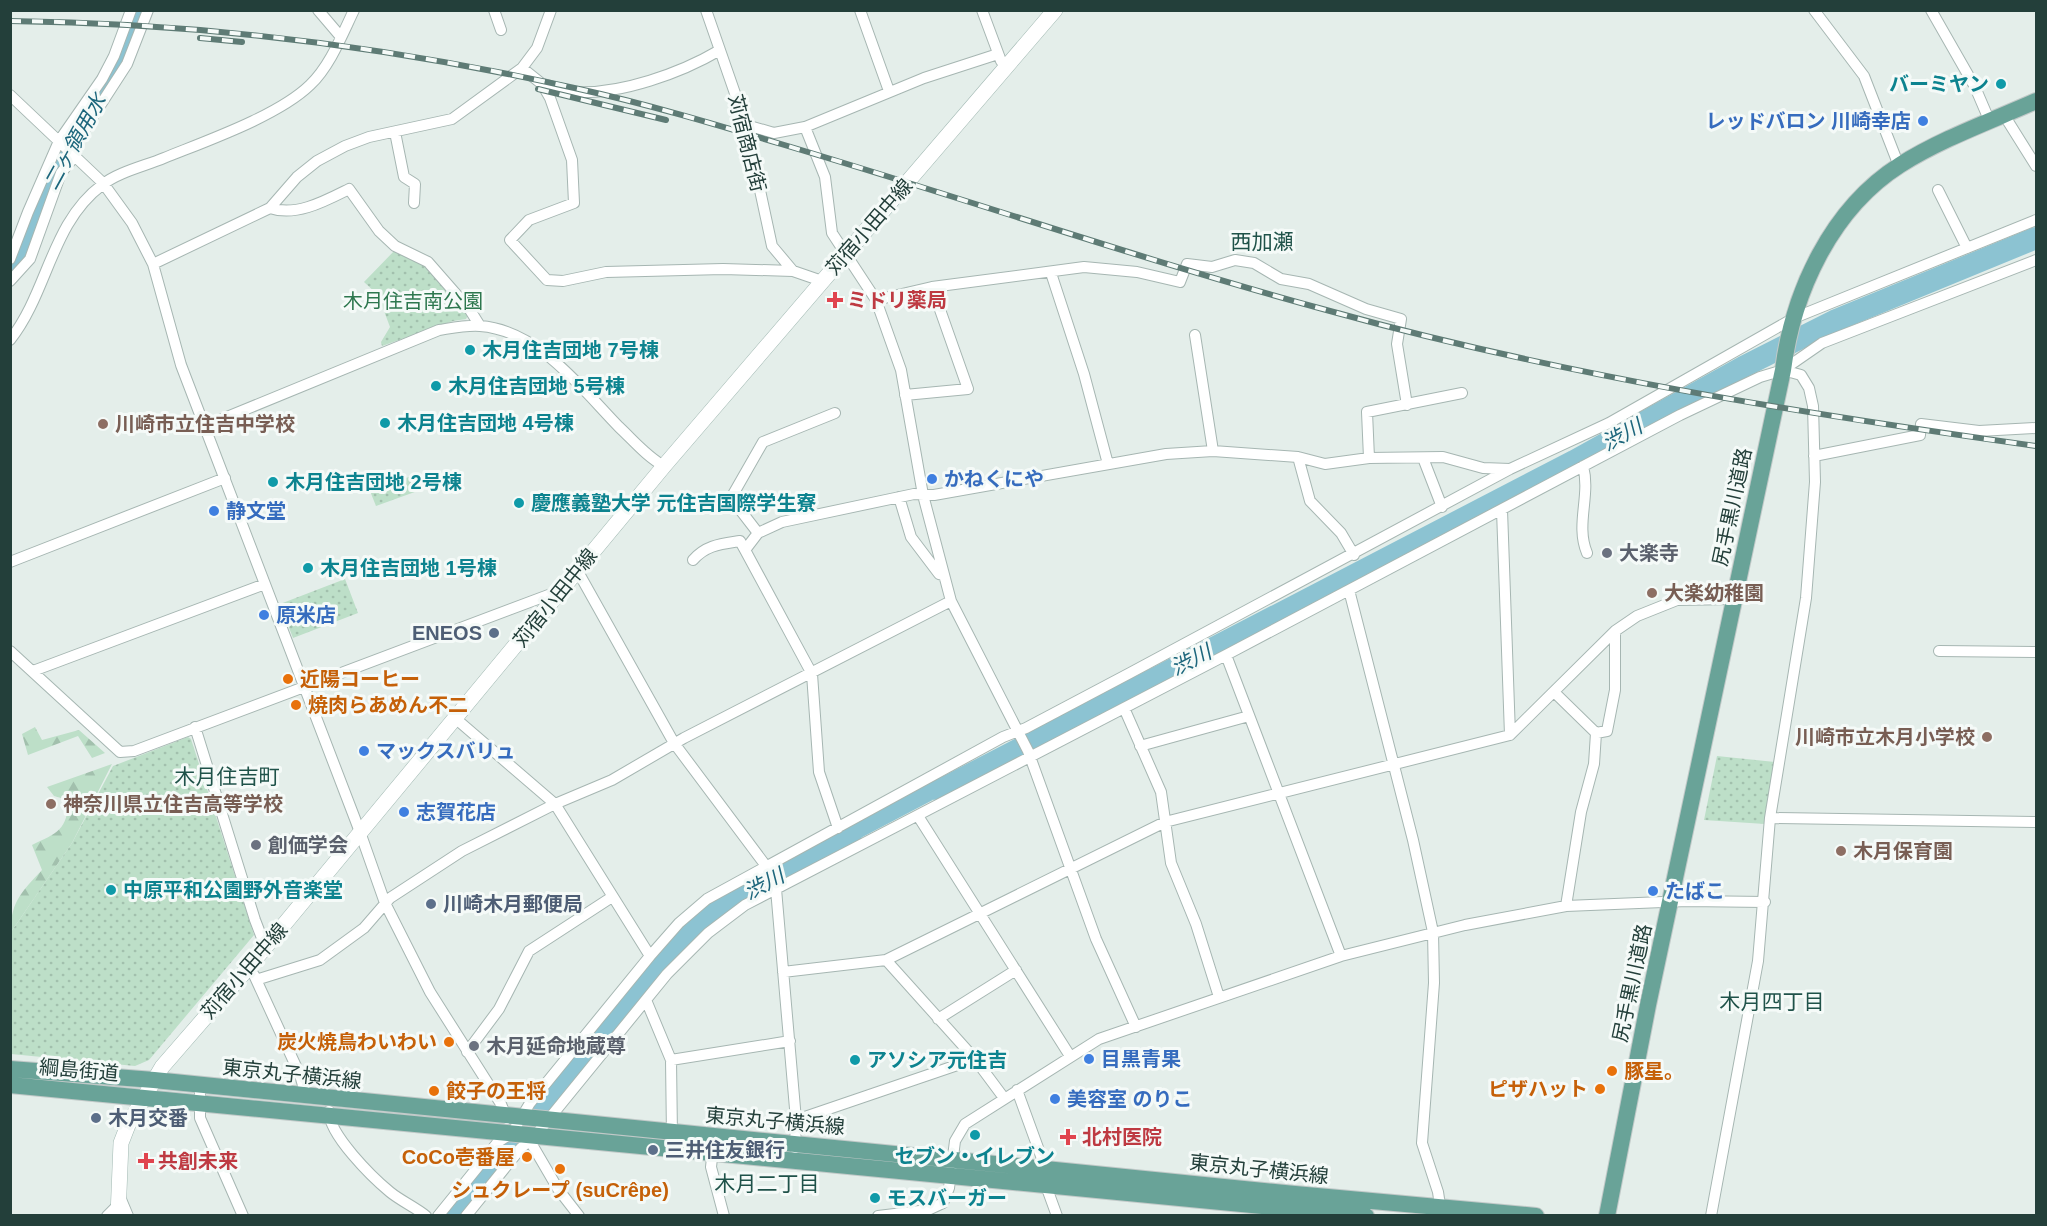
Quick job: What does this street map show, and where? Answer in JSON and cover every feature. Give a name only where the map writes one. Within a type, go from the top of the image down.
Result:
[{"type":"main road","name":"尻手黒川道路","points":[[1607,1215],[1670,901],[1792,323],[1813,266],[1856,203],[1899,166],[2037,101]]},
{"type":"main road","name":"東京丸子横浜線","points":[[10,1069],[154,1080],[306,1096],[330,1107],[512,1133],[532,1138],[673,1141]]},
{"type":"main road","name":"綱島街道","points":[[10,1085],[144,1097]]},
{"type":"main road","name":"東京丸子横浜線","points":[[144,1097],[198,1103],[330,1107],[513,1117],[548,1120],[673,1141],[714,1145],[1440,1211],[1536,1215]]},
{"type":"main road","name":"東京丸子横浜線","points":[[1044,1176],[1328,1213],[1366,1215]]},
{"type":"street","points":[[10,259],[59,141],[102,80],[114,56],[131,10]]},
{"type":"street","points":[[10,282],[30,259],[51,194],[61,173],[74,157],[81,135],[127,64],[148,10]]},
{"type":"street","points":[[318,10],[341,37]]},
{"type":"street","points":[[10,339],[38,292],[59,238],[71,217],[103,183],[258,117],[286,102],[311,84],[341,37],[354,10]]},
{"type":"street","points":[[494,10],[501,30]]},
{"type":"street","points":[[153,264],[270,208],[297,177],[316,161],[345,146],[452,119],[522,68],[537,48],[551,10]]},
{"type":"street","name":"苅宿商店街","points":[[706,10],[746,125],[772,246],[794,271]]},
{"type":"street","points":[[860,10],[889,91]]},
{"type":"street","points":[[982,10],[1004,70]]},
{"type":"street","name":"苅宿小田中線","points":[[118,1209],[121,1143],[128,1125],[154,1080],[187,1036],[253,974],[266,946],[577,570],[1055,10]]},
{"type":"street","points":[[1814,10],[1864,76],[1899,166]]},
{"type":"street","points":[[1931,10],[1975,87],[1997,119],[2037,166]]},
{"type":"street","points":[[522,68],[542,84],[574,92],[637,84],[698,63],[720,50]]},
{"type":"street","points":[[746,125],[774,133],[805,127],[889,91],[998,54]]},
{"type":"street","points":[[542,84],[572,160],[574,203],[529,220],[510,240],[547,280],[563,281],[606,272],[670,269],[794,271],[822,281]]},
{"type":"street","points":[[10,95],[103,183],[132,223],[153,264],[181,365],[385,903],[430,992],[501,1104],[513,1117],[512,1133],[498,1142],[438,1215]]},
{"type":"street","points":[[805,127],[825,177],[832,233],[876,300],[902,370],[923,495],[951,601],[1029,754],[1096,939],[1136,1027]]},
{"type":"street","points":[[395,132],[404,177],[415,184],[414,203]]},
{"type":"street","points":[[270,208],[280,211],[302,209],[349,189],[379,231],[395,246],[428,262],[470,310],[480,326]]},
{"type":"street","points":[[1938,190],[1967,248]]},
{"type":"street","points":[[513,1117],[530,1103],[679,923],[707,899],[939,771],[1019,734],[1510,470],[1609,423],[1792,323],[2037,220]]},
{"type":"street","points":[[876,300],[932,287],[1095,268],[1137,272],[1180,282],[1187,264],[1212,267],[1235,260],[1254,263],[1281,279],[1309,284],[1366,309],[1401,319],[1397,344],[1407,405]]},
{"type":"street","points":[[466,1215],[521,1148],[548,1120],[667,974],[708,933],[745,905],[918,816],[1029,754],[1226,656],[1583,466],[1690,410],[1760,377],[1822,343],[2037,260]]},
{"type":"street","points":[[1051,273],[1084,374],[1108,464]]},
{"type":"street","points":[[905,395],[968,389],[932,287]]},
{"type":"street","points":[[205,426],[439,330],[480,326],[513,334],[535,347],[572,378],[627,435],[664,466]]},
{"type":"street","points":[[1195,335],[1200,351],[1213,451]]},
{"type":"street","points":[[1711,1215],[1758,962],[1765,902],[1770,818],[1805,607],[1815,482],[1813,406],[1809,388],[1801,375],[1784,362]]},
{"type":"street","points":[[1369,458],[1367,412],[1462,393]]},
{"type":"street","points":[[758,533],[731,498],[763,442],[835,413]]},
{"type":"street","points":[[1814,456],[1920,435],[1921,424],[1979,431],[2037,428]]},
{"type":"street","points":[[746,550],[758,533],[782,522],[914,494],[923,495],[1166,454],[1213,451],[1298,457],[1325,464],[1369,458],[1443,457],[1483,468],[1510,470]]},
{"type":"street","points":[[1298,457],[1310,501],[1341,533],[1354,555]]},
{"type":"street","points":[[1423,458],[1442,507]]},
{"type":"street","points":[[1583,466],[1587,482],[1581,519],[1583,543],[1587,553]]},
{"type":"street","points":[[10,562],[225,478]]},
{"type":"street","points":[[899,497],[911,537],[939,574],[944,575]]},
{"type":"street","points":[[1502,510],[1510,735]]},
{"type":"street","points":[[693,560],[709,547],[722,542],[740,541],[746,550],[812,674],[819,772],[838,828]]},
{"type":"street","points":[[577,570],[674,743],[766,866],[776,889],[796,1120],[795,1151]]},
{"type":"street","points":[[33,671],[265,584]]},
{"type":"street","points":[[10,651],[120,752],[134,751],[562,589]]},
{"type":"street","points":[[1349,590],[1433,932],[1434,983],[1422,1143],[1438,1192],[1440,1211]]},
{"type":"street","points":[[783,972],[886,960],[1165,822],[1510,735],[1615,631],[1637,616],[1677,600],[1733,599]]},
{"type":"street","points":[[306,1096],[300,1076],[253,974],[320,960],[364,928],[385,903],[462,851],[555,804],[612,780],[674,743],[951,601]]},
{"type":"street","points":[[1596,733],[1607,731],[1615,690],[1615,631]]},
{"type":"street","points":[[1940,651],[2037,652]]},
{"type":"street","points":[[1226,656],[1341,956]]},
{"type":"street","points":[[1554,692],[1596,733],[1594,764],[1581,812],[1566,906]]},
{"type":"street","points":[[1124,708],[1161,792],[1171,863],[1196,924],[1219,997]]},
{"type":"street","points":[[1140,746],[1249,716]]},
{"type":"street","points":[[455,718],[555,804],[650,956]]},
{"type":"street","points":[[195,727],[255,920],[266,946]]},
{"type":"street","points":[[918,816],[1071,1056]]},
{"type":"street","points":[[1770,818],[2037,822]]},
{"type":"street","points":[[467,1052],[499,1009],[529,951],[612,897]]},
{"type":"street","points":[[878,1215],[919,1213],[934,1208],[946,1200],[955,1141],[965,1124],[1099,1039],[1341,956],[1433,932],[1566,906],[1670,901],[1765,902]]},
{"type":"street","points":[[886,960],[975,1059],[1004,1098]]},
{"type":"street","points":[[938,1018],[1016,970]]},
{"type":"street","points":[[646,1000],[671,1060],[673,1141]]},
{"type":"street","points":[[671,1060],[790,1041]]},
{"type":"street","points":[[796,1120],[975,1059]]},
{"type":"street","points":[[200,1086],[198,1103],[200,1118],[243,1215]]},
{"type":"street","points":[[1017,1090],[1057,1215]]},
{"type":"street","points":[[330,1107],[334,1131],[370,1173],[391,1193],[426,1215]]},
{"type":"street","points":[[532,1138],[558,1189],[579,1215]]},
{"type":"street","points":[[714,1145],[711,1167],[724,1215]]},
{"type":"green space","name":"木月住吉南公園","points":[[396,249],[422,264],[469,313],[466,319],[453,321],[382,346],[381,342],[390,327],[378,295],[364,282]]},
{"type":"green space","points":[[417,474],[423,489],[376,506],[370,491]]},
{"type":"green space","points":[[345,579],[358,613],[293,638],[280,604]]},
{"type":"green space","points":[[35,727],[42,740],[79,730],[105,753],[92,758],[78,736],[28,755],[22,734]]},
{"type":"green space","points":[[188,737],[191,739],[254,935],[149,1060],[135,1066],[11,1054],[11,932],[72,843],[113,766]]},
{"type":"green space","points":[[1717,756],[1775,762],[1765,824],[1704,820]]},
{"type":"green space","points":[[112,764],[72,843],[11,932],[15,905],[42,870],[32,845],[54,833],[66,818],[68,800],[54,796],[47,787]]},
{"type":"waterway","name":"二ヶ領用水","points":[[10,273],[26,252],[48,184],[79,127],[119,64],[140,10]]},
{"type":"waterway","name":"渋川","points":[[451,1216],[672,947],[711,913],[805,859],[848,839],[854,829],[930,789],[944,788],[1574,461],[1743,367],[1834,321],[2036,238]]},
{"type":"railway","points":[[10,21],[225,32],[367,50],[509,74],[604,95],[706,122],[1261,292],[1417,334],[1592,373],[1769,406],[2036,446]]},
{"type":"railway","points":[[200,38],[242,42]]},
{"type":"railway","points":[[538,89],[666,120]]},
{"type":"place","name":"バーミヤン","points":[[2001,84]]},
{"type":"place","name":"レッドバロン 川崎幸店","points":[[1923,121]]},
{"type":"place","name":"ミドリ薬局","points":[[835,300]]},
{"type":"place","name":"木月住吉団地 7号棟","points":[[470,350]]},
{"type":"place","name":"木月住吉団地 5号棟","points":[[436,386]]},
{"type":"place","name":"木月住吉団地 4号棟","points":[[385,423]]},
{"type":"place","name":"川崎市立住吉中学校","points":[[103,424]]},
{"type":"place","name":"かねくにや","points":[[932,479]]},
{"type":"place","name":"木月住吉団地 2号棟","points":[[273,482]]},
{"type":"place","name":"慶應義塾大学 元住吉国際学生寮","points":[[519,503]]},
{"type":"place","name":"静文堂","points":[[214,511]]},
{"type":"place","name":"大楽寺","points":[[1607,553]]},
{"type":"place","name":"木月住吉団地 1号棟","points":[[308,568]]},
{"type":"place","name":"大楽幼稚園","points":[[1652,593]]},
{"type":"place","name":"原米店","points":[[264,615]]},
{"type":"place","name":"ENEOS","points":[[494,633]]},
{"type":"place","name":"近陽コーヒー","points":[[288,679]]},
{"type":"place","name":"焼肉らあめん不二","points":[[296,705]]},
{"type":"place","name":"川崎市立木月小学校","points":[[1987,737]]},
{"type":"place","name":"マックスバリュ","points":[[364,751]]},
{"type":"place","name":"神奈川県立住吉高等学校","points":[[51,804]]},
{"type":"place","name":"志賀花店","points":[[404,812]]},
{"type":"place","name":"創価学会","points":[[256,845]]},
{"type":"place","name":"木月保育園","points":[[1841,851]]},
{"type":"place","name":"中原平和公園野外音楽堂","points":[[111,890]]},
{"type":"place","name":"たばこ","points":[[1653,891]]},
{"type":"place","name":"川崎木月郵便局","points":[[431,904]]},
{"type":"place","name":"炭火焼鳥わいわい","points":[[449,1042]]},
{"type":"place","name":"木月延命地蔵尊","points":[[474,1046]]},
{"type":"place","name":"目黒青果","points":[[1089,1059]]},
{"type":"place","name":"アソシア元住吉","points":[[855,1060]]},
{"type":"place","name":"豚星。","points":[[1612,1071]]},
{"type":"place","name":"ピザハット","points":[[1600,1089]]},
{"type":"place","name":"餃子の王将","points":[[434,1091]]},
{"type":"place","name":"美容室 のりこ","points":[[1055,1099]]},
{"type":"place","name":"木月交番","points":[[96,1118]]},
{"type":"place","name":"セブン・イレブン","points":[[975,1135]]},
{"type":"place","name":"北村医院","points":[[1068,1137]]},
{"type":"place","name":"三井住友銀行","points":[[653,1150]]},
{"type":"place","name":"CoCo壱番屋","points":[[527,1157]]},
{"type":"place","name":"共創未来","points":[[146,1161]]},
{"type":"place","name":"シュクレープ (suCrêpe)","points":[[560,1169]]},
{"type":"place","name":"モスバーガー","points":[[875,1198]]},
{"type":"district","name":"西加瀬","points":[[1262,242]]},
{"type":"district","name":"木月住吉町","points":[[227,777]]},
{"type":"district","name":"木月四丁目","points":[[1772,1002]]},
{"type":"district","name":"木月二丁目","points":[[767,1184]]}]
